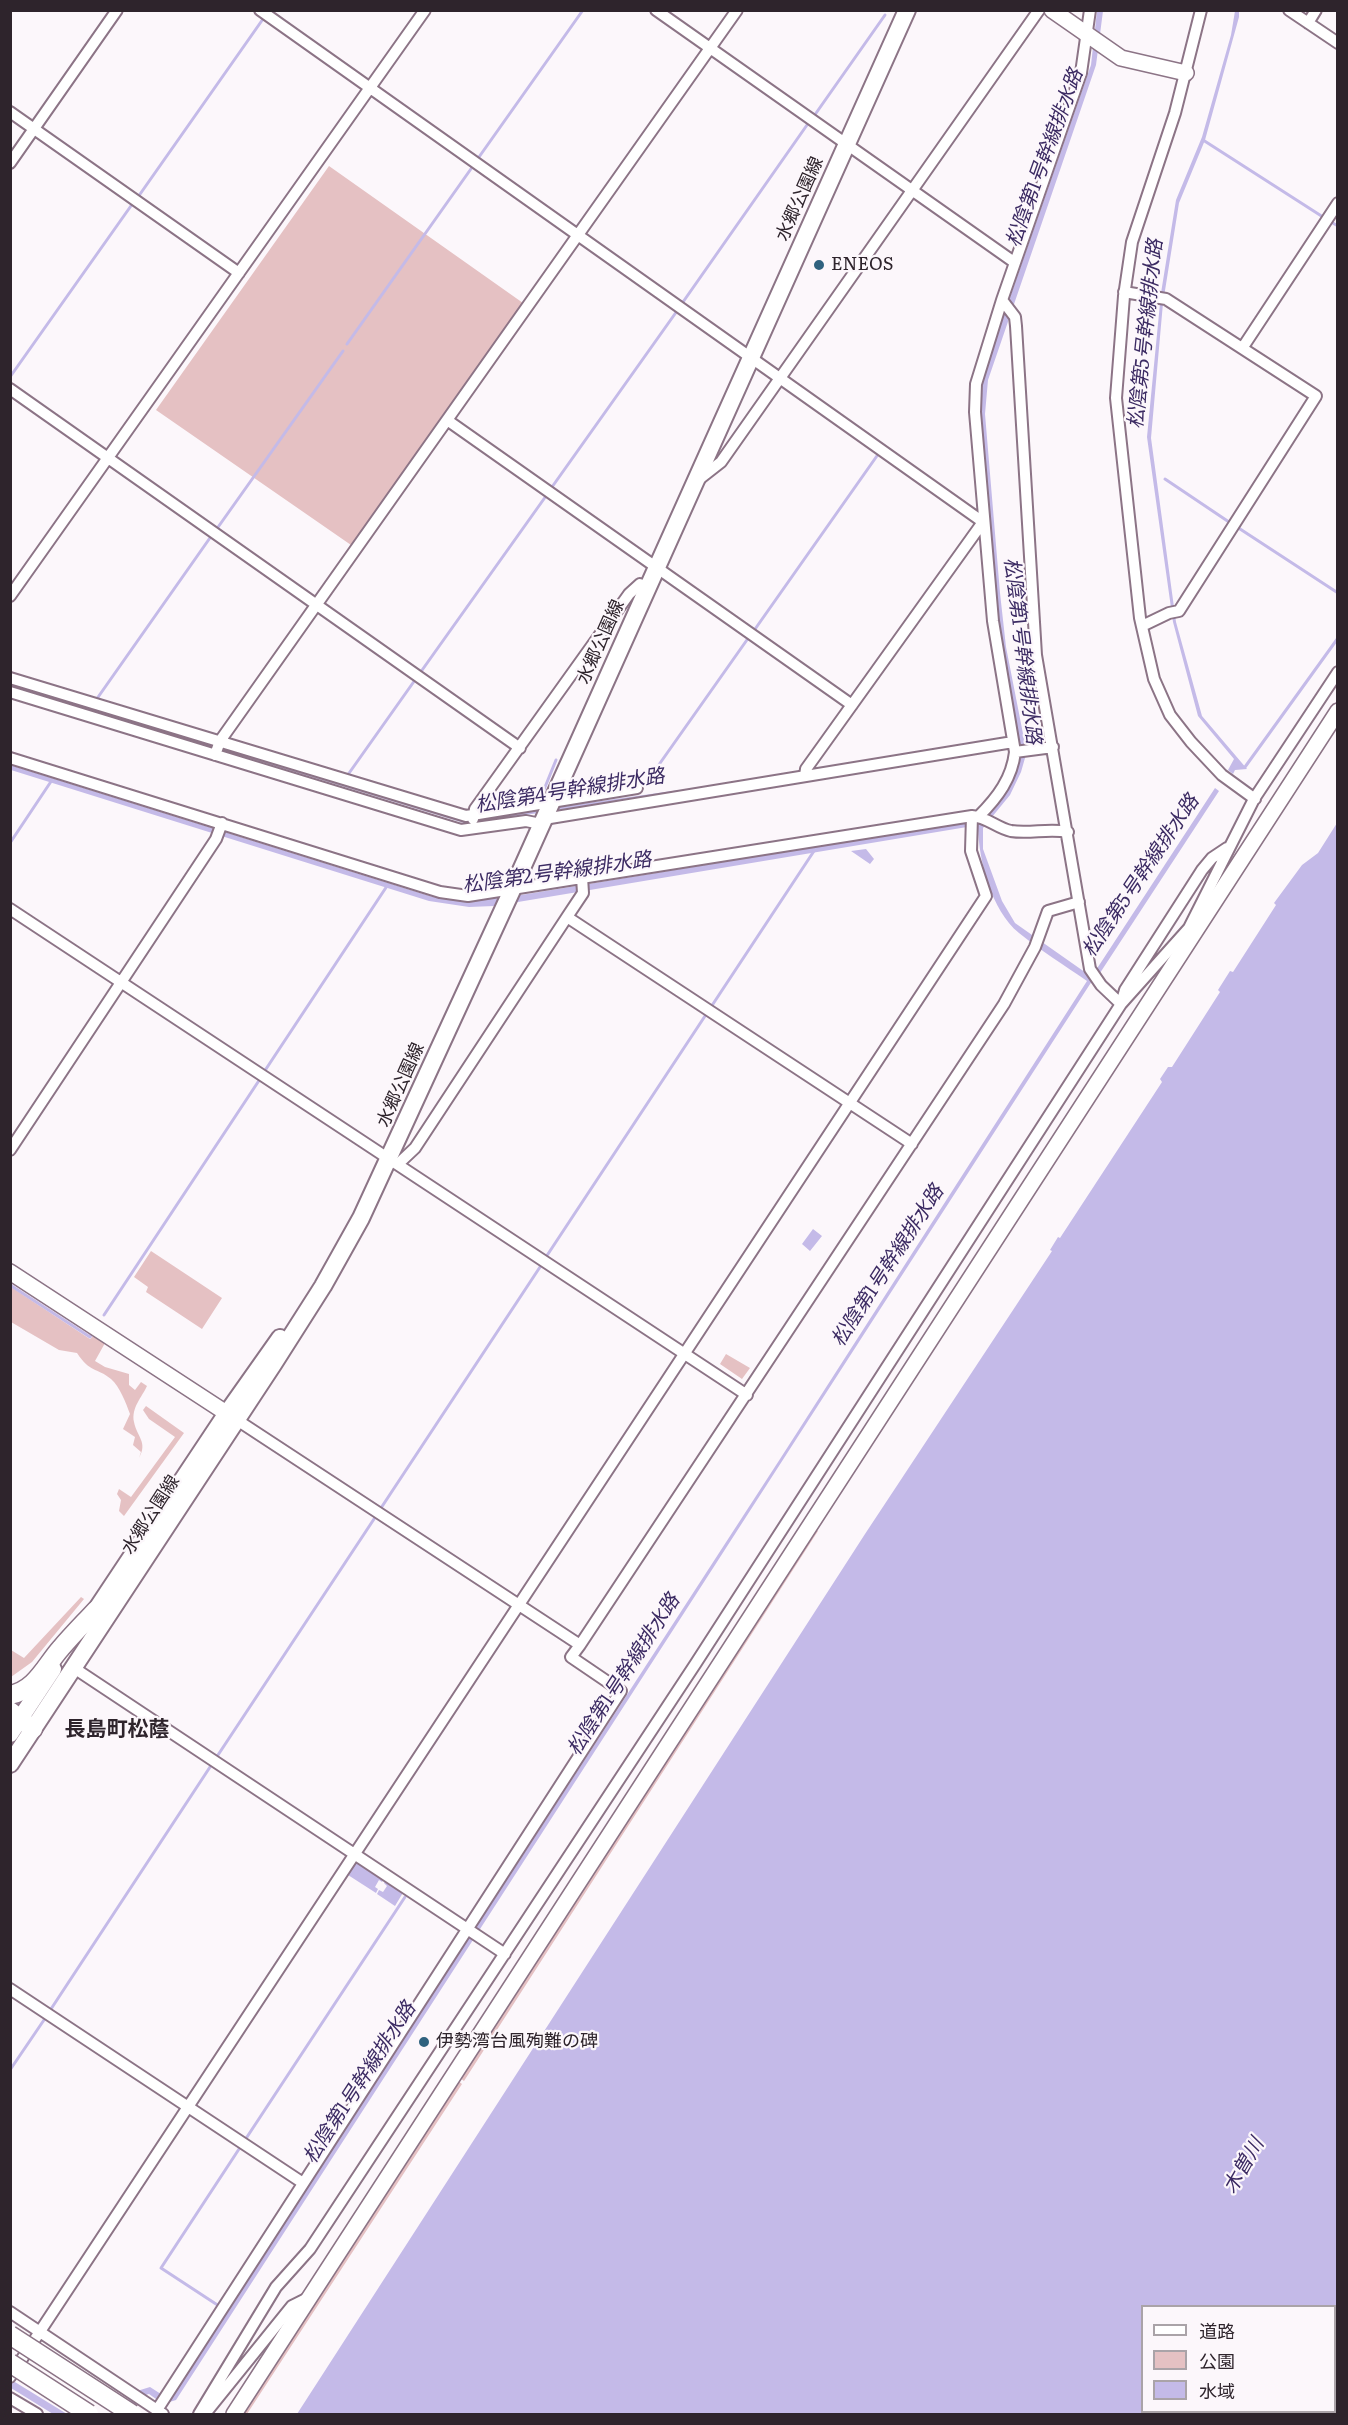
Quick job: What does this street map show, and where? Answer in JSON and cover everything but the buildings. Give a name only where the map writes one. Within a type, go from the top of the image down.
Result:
[{"type":"highway","points":[[10,1695],[18,1694],[35,1682],[96,1610]]},
{"type":"highway","points":[[10,2334],[38,2353],[137,2408]]},
{"type":"highway","points":[[14,2369],[89,2415]]},
{"type":"main road","name":"水郷公園線","points":[[10,1764],[17,1722],[323,1286],[394,1161],[647,586],[697,480],[907,10]]},
{"type":"main road","name":"水郷公園線","points":[[17,1722],[74,1668],[232,1416]]},
{"type":"street","points":[[10,163],[117,10]]},
{"type":"street","points":[[260,10],[983,522]]},
{"type":"street","points":[[10,596],[425,10]]},
{"type":"street","points":[[656,10],[1014,262]]},
{"type":"street","points":[[218,748],[315,604],[737,10]]},
{"type":"street","points":[[697,480],[721,462],[1039,10]]},
{"type":"street","points":[[1052,10],[1121,58],[1186,73]]},
{"type":"street","points":[[14,2369],[986,896],[971,851],[978,820],[1003,790],[1018,749],[993,621],[975,412],[976,384],[1014,262],[1094,39],[1090,10]]},
{"type":"street","points":[[1201,10],[1186,73],[1136,226],[1124,292],[1116,399],[1123,484],[1142,626],[1154,679],[1170,716],[1222,775],[1255,799]]},
{"type":"street","points":[[1289,10],[1338,43]]},
{"type":"street","points":[[1308,23],[1316,10]]},
{"type":"street","points":[[10,112],[239,273]]},
{"type":"street","points":[[1243,347],[1338,203]]},
{"type":"street","points":[[1124,292],[1166,299],[1316,396],[1179,606],[1179,611],[1142,626]]},
{"type":"street","points":[[1003,301],[1013,314],[1016,328],[1036,655],[1092,970],[1098,980],[1121,1004]]},
{"type":"street","points":[[10,389],[520,748]]},
{"type":"street","points":[[447,420],[852,705]]},
{"type":"street","points":[[805,773],[983,522]]},
{"type":"street","points":[[473,822],[520,748],[629,594],[640,584],[647,586]]},
{"type":"street","points":[[199,2415],[276,2287],[310,2249],[505,1954],[1121,1004],[1191,930],[1227,848],[1255,799],[1338,672]]},
{"type":"street","points":[[10,678],[218,748]]},
{"type":"street","points":[[10,692],[466,816],[473,822],[526,821],[637,788]]},
{"type":"street","points":[[234,2415],[306,2299],[1191,930],[1338,711]]},
{"type":"street","points":[[473,822],[547,813],[805,773],[1053,747]]},
{"type":"street","points":[[10,758],[220,829],[440,892],[468,896],[509,896],[978,820],[1007,830],[1026,833],[1068,832]]},
{"type":"street","points":[[10,1150],[220,829]]},
{"type":"street","points":[[1121,1004],[1125,990],[1202,870],[1212,858],[1227,848]]},
{"type":"street","points":[[394,1161],[415,1148],[567,916],[582,884]]},
{"type":"street","points":[[10,2312],[130,2393],[137,2408],[160,2410],[168,2393],[621,1691],[571,1657],[1005,1003],[1037,942],[1048,910],[1079,902]]},
{"type":"street","points":[[10,909],[747,1395]]},
{"type":"street","points":[[567,916],[912,1144]]},
{"type":"street","points":[[10,1272],[580,1645]]},
{"type":"street","points":[[74,1668],[505,1954]]},
{"type":"street","points":[[10,1989],[303,2183]]},
{"type":"street","points":[[204,2415],[292,2306],[306,2299]]},
{"type":"street","points":[[113,2415],[130,2393]]},
{"type":"street","points":[[10,2398],[37,2415]]},
{"type":"green space","points":[[329,166],[523,303],[351,545],[156,410]]},
{"type":"green space","points":[[151,1251],[222,1298],[202,1329],[146,1292],[148,1287],[134,1277]]},
{"type":"green space","points":[[11,1287],[90,1339],[93,1336],[105,1343],[95,1361],[105,1367],[129,1374],[129,1385],[135,1390],[141,1382],[147,1386],[135,1407],[133,1417],[142,1444],[141,1452],[133,1445],[135,1437],[123,1429],[130,1414],[122,1395],[111,1379],[86,1364],[77,1353],[59,1350],[11,1322]]},
{"type":"green space","points":[[726,1354],[750,1368],[742,1379],[720,1364]]},
{"type":"green space","points":[[146,1406],[184,1433],[124,1516],[119,1511],[121,1500],[117,1494],[119,1489],[131,1497],[175,1437],[149,1419],[143,1410]]},
{"type":"green space","points":[[814,1528],[818,1531],[464,2081],[460,2078]]},
{"type":"green space","points":[[81,1597],[84,1599],[32,1662],[11,1677],[11,1650],[24,1658]]},
{"type":"green space","points":[[456,2079],[462,2084],[247,2414],[241,2414]]},
{"type":"water","points":[[1097,11],[1103,11],[1096,65],[988,380],[985,414],[1000,593],[1006,647],[1025,744],[1025,758],[1021,772],[1010,795],[983,828],[983,849],[1002,901],[1015,923],[1089,975],[1096,970],[1215,788],[1219,791],[1100,973],[1092,981],[176,2400],[163,2404],[149,2394],[142,2396],[130,2414],[121,2414],[137,2391],[150,2387],[164,2396],[173,2394],[780,1459],[1087,981],[1019,933],[1001,912],[984,870],[978,828],[967,827],[494,906],[469,907],[429,901],[11,770],[10,765],[433,897],[465,902],[520,893],[521,895],[967,822],[980,823],[1011,783],[1016,774],[1020,754],[995,594],[981,411],[983,377],[1004,307],[1010,297],[1091,65]]},
{"type":"water","points":[[1235,11],[1239,11],[1239,17],[1205,140],[1179,203],[1163,303],[1151,438],[1176,622],[1202,716],[1247,769],[1235,770],[1233,774],[1228,770],[1234,759],[1198,716],[1173,622],[1147,437],[1161,293],[1176,200],[1202,137],[1231,35]]},
{"type":"water","name":"木曽川","points":[[1337,823],[1337,2414],[297,2414],[865,1534],[1162,1082],[1160,1079],[1168,1067],[1172,1067],[1220,992],[1218,990],[1230,971],[1233,972],[1276,905],[1274,903],[1302,865],[1318,853]]},
{"type":"water","points":[[866,849],[874,859],[870,864],[851,851]]},
{"type":"water","points":[[813,1229],[822,1236],[810,1251],[802,1244]]},
{"type":"water","points":[[357,1860],[385,1878],[382,1882],[379,1880],[375,1887],[378,1889],[376,1893],[348,1875]]},
{"type":"water","points":[[386,1879],[404,1891],[395,1906],[377,1894],[379,1890],[383,1892],[387,1886],[384,1883]]},
{"type":"water","points":[[10,2379],[67,2414],[53,2414],[11,2388]]},
{"type":"waterway","points":[[479,157],[583,10]]},
{"type":"waterway","points":[[814,116],[885,15]]},
{"type":"waterway","points":[[138,197],[263,19]]},
{"type":"waterway","points":[[683,302],[807,125]]},
{"type":"waterway","points":[[1203,140],[1323,217]]},
{"type":"waterway","points":[[347,344],[473,166]]},
{"type":"waterway","points":[[10,377],[133,203]]},
{"type":"waterway","points":[[1331,222],[1338,226]]},
{"type":"waterway","points":[[552,487],[677,311]]},
{"type":"waterway","points":[[216,530],[343,351]]},
{"type":"waterway","points":[[753,632],[879,453]]},
{"type":"waterway","points":[[1165,479],[1229,522]]},
{"type":"waterway","points":[[420,673],[546,496]]},
{"type":"waterway","points":[[1237,527],[1338,593]]},
{"type":"waterway","points":[[96,700],[212,535]]},
{"type":"waterway","points":[[646,783],[749,637]]},
{"type":"waterway","name":"松陰第5号幹線排水路","points":[[1245,767],[1338,638]]},
{"type":"waterway","points":[[347,776],[415,680]]},
{"type":"waterway","name":"松陰第4号幹線排水路","points":[[10,684],[466,822],[542,811]]},
{"type":"waterway","points":[[541,797],[556,760]]},
{"type":"waterway","points":[[10,843],[52,780]]},
{"type":"waterway","name":"松陰第4号幹線排水路","points":[[555,809],[676,792]]},
{"type":"waterway","points":[[711,1007],[814,851]]},
{"type":"waterway","points":[[264,1072],[387,886]]},
{"type":"waterway","points":[[546,1257],[707,1013]]},
{"type":"waterway","points":[[104,1315],[260,1079]]},
{"type":"waterway","points":[[381,1508],[542,1264]]},
{"type":"waterway","points":[[10,1285],[90,1337],[91,1335]]},
{"type":"waterway","points":[[216,1758],[376,1516]]},
{"type":"waterway","points":[[51,2009],[212,1764]]},
{"type":"waterway","points":[[245,2140],[405,1897]]},
{"type":"waterway","points":[[10,2070],[46,2017]]},
{"type":"waterway","points":[[219,2306],[161,2268],[241,2146]]},
{"type":"place","name":"ENEOS","points":[[819,265]]},
{"type":"place","name":"伊勢湾台風殉難の碑","points":[[424,2042]]},
{"type":"district","name":"長島町松蔭","points":[[117,1730]]},
{"type":"water label","name":"松陰第1号幹線排水路","points":[[1045,158]]},
{"type":"water label","name":"松陰第1号幹線排水路","points":[[1022,651]]},
{"type":"water label","name":"松陰第2号幹線排水路","points":[[557,873]]},
{"type":"water label","name":"松陰第1号幹線排水路","points":[[888,1266]]},
{"type":"water label","name":"松陰第1号幹線排水路","points":[[624,1675]]},
{"type":"water label","name":"松陰第1号幹線排水路","points":[[360,2083]]}]
